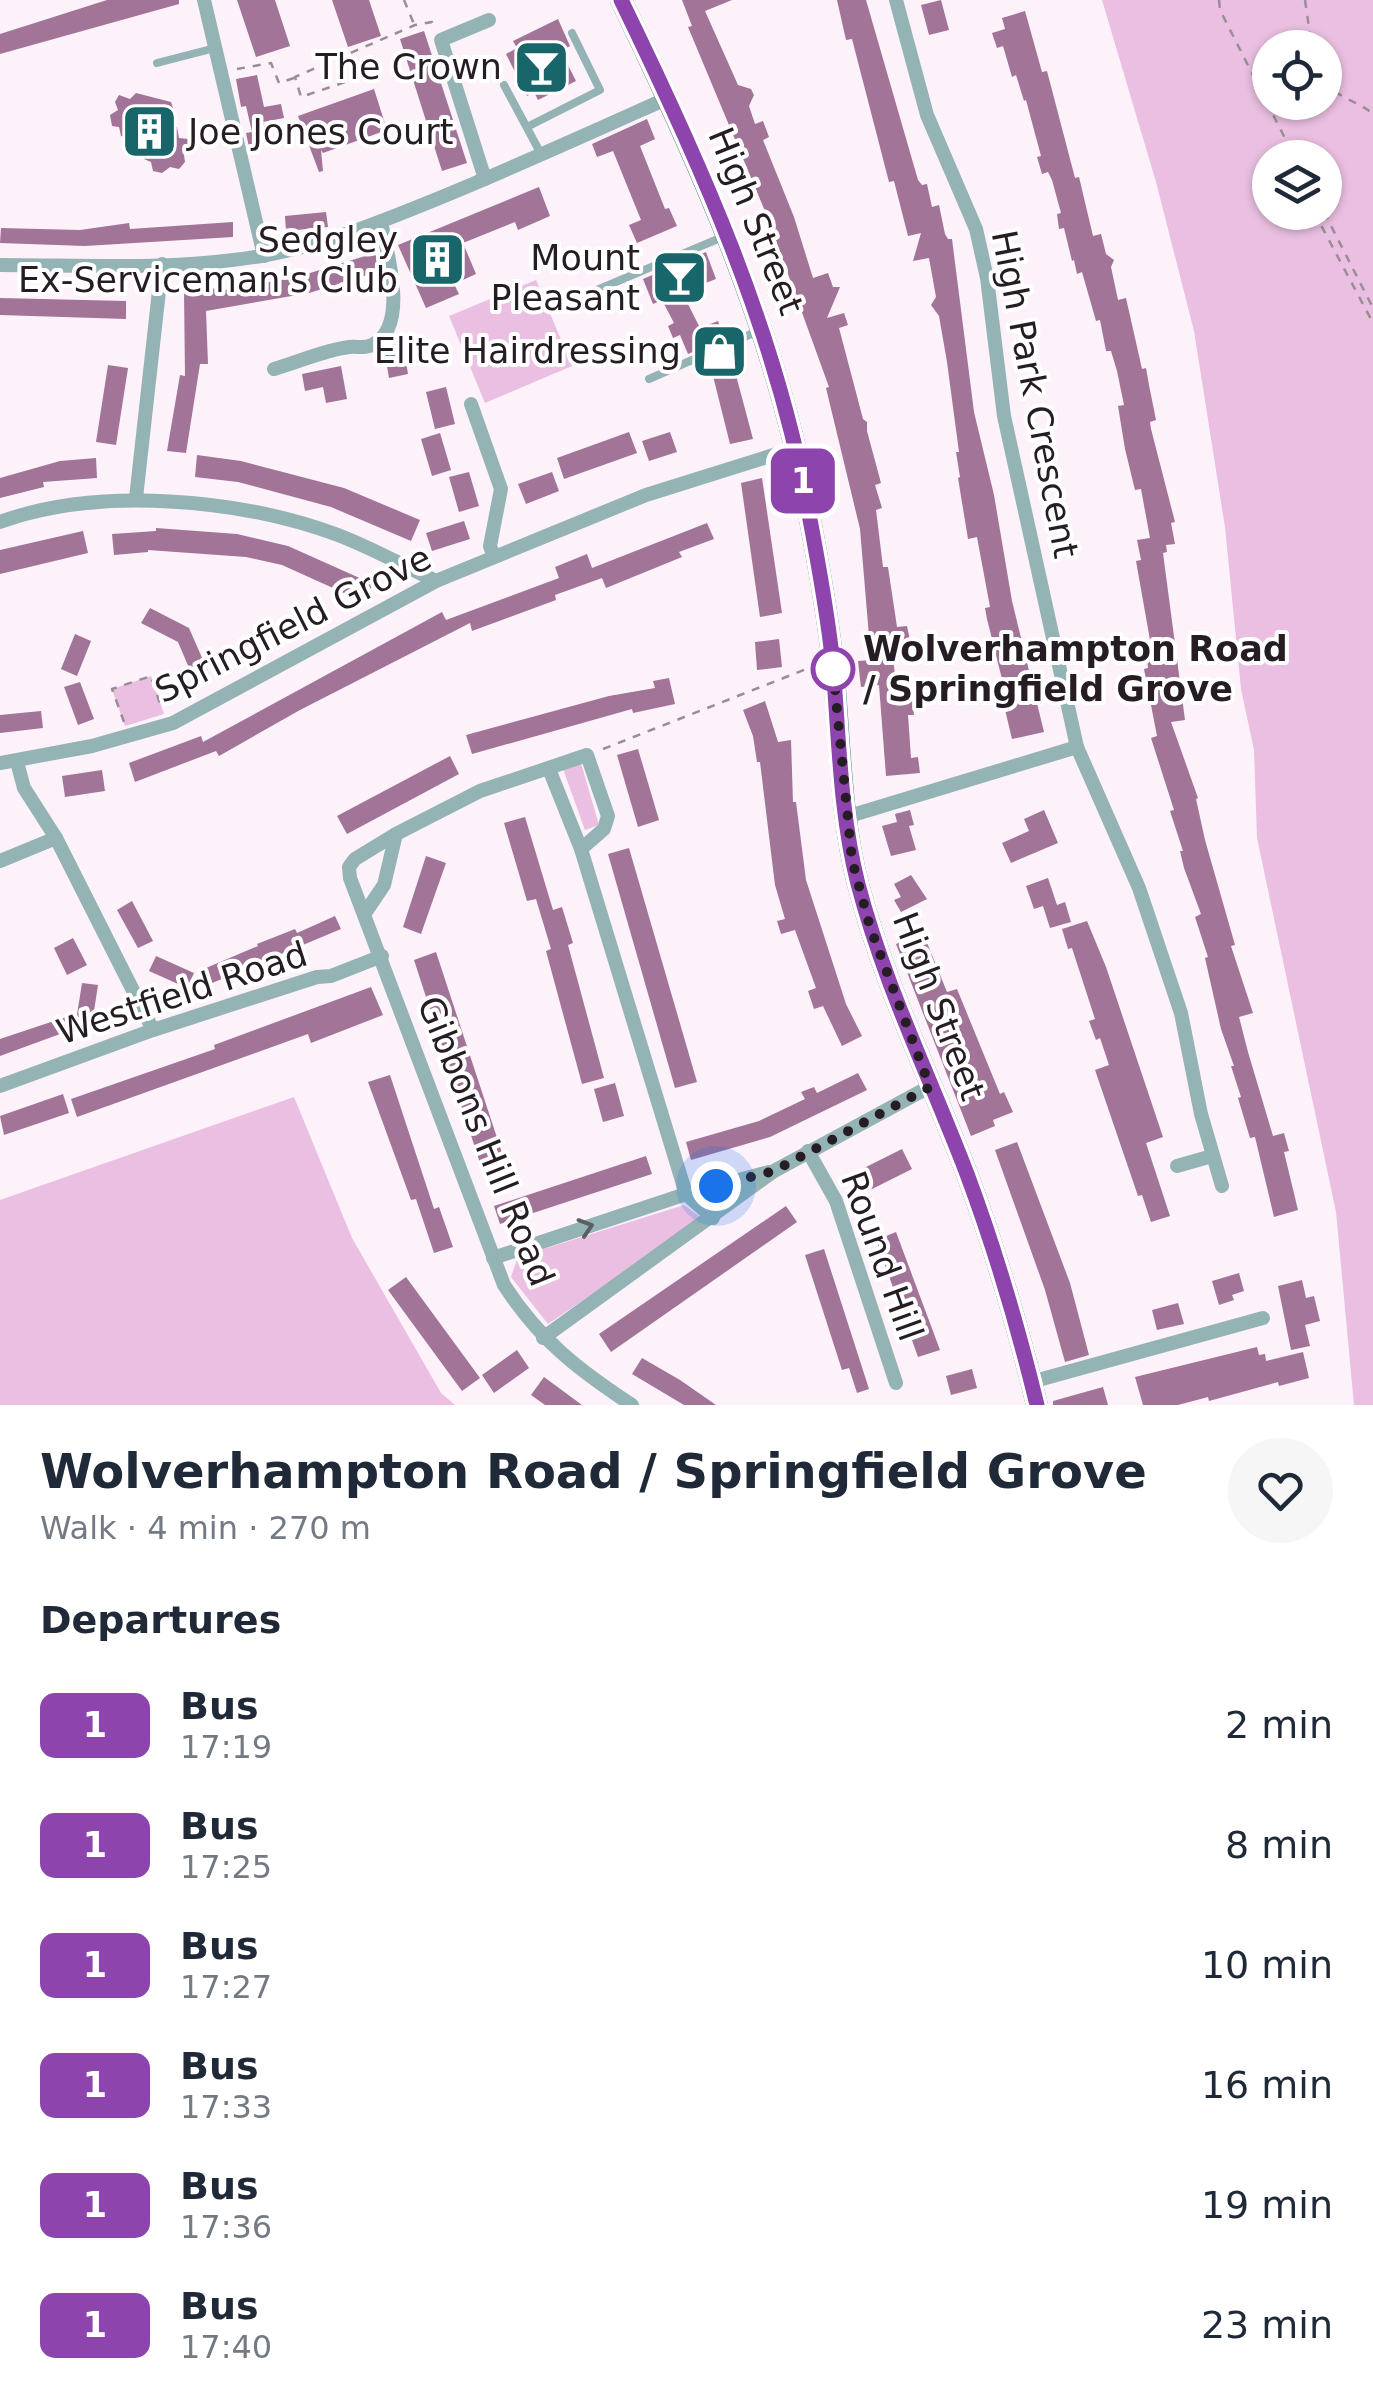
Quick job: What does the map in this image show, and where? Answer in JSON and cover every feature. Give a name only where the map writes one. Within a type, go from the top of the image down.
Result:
[{"type":"main road","name":"High Street","points":[[621,0],[668,98],[762,330],[796,448],[832,659],[852,860],[870,927],[1000,1270],[1037,1405]]},
{"type":"street","points":[[204,0],[264,256]]},
{"type":"street","name":"High Park Crescent","points":[[896,0],[927,115],[976,228],[987,278],[1004,416],[1078,747],[1139,888],[1180,1013],[1222,1186]]},
{"type":"street","points":[[485,180],[441,40],[490,20]]},
{"type":"street","points":[[0,265],[162,264],[264,256],[381,222],[668,98]]},
{"type":"street","points":[[274,368],[349,347],[368,347],[384,336],[394,302],[394,280],[381,222]]},
{"type":"street","points":[[136,498],[162,264]]},
{"type":"street","points":[[470,404],[501,489],[490,546],[494,557]]},
{"type":"street","name":"Springfield Grove","points":[[0,764],[130,737],[167,725],[436,581],[646,495],[796,448]]},
{"type":"street","points":[[0,522],[68,506],[136,498],[244,511],[341,536],[436,581]]},
{"type":"street","points":[[846,817],[1078,747]]},
{"type":"street","points":[[365,913],[384,885],[396,834],[480,791],[588,755],[608,816],[604,829],[582,849]]},
{"type":"street","points":[[18,762],[24,788],[56,838],[153,1030]]},
{"type":"street","points":[[549,769],[582,849],[686,1194],[713,1218]]},
{"type":"street","name":"Gibbons Hill Road","points":[[396,834],[355,860],[350,878],[504,1285],[543,1338],[593,1380],[632,1405]]},
{"type":"street","points":[[0,861],[56,838]]},
{"type":"street","name":"Westfield Road","points":[[0,1086],[153,1030],[317,977],[331,976],[382,956]]},
{"type":"street","points":[[543,1338],[774,1171],[930,1087]]},
{"type":"street","name":"Round Hill","points":[[808,1151],[836,1201],[896,1383]]},
{"type":"street","points":[[1177,1166],[1212,1156]]},
{"type":"street","points":[[493,1258],[686,1194],[774,1171]]},
{"type":"street","points":[[1031,1382],[1263,1318]]},
{"type":"lane","points":[[527,127],[600,90],[572,33]]},
{"type":"lane","points":[[157,63],[215,48]]},
{"type":"lane","points":[[504,85],[541,154]]},
{"type":"lane","points":[[573,300],[725,236]]},
{"type":"lane","points":[[648,379],[762,330]]},
{"type":"path","points":[[404,0],[415,25]]},
{"type":"path","points":[[1219,0],[1220,10],[1286,140]]},
{"type":"path","points":[[1305,0],[1309,30]]},
{"type":"path","points":[[221,73],[271,64],[279,83],[415,25],[432,22],[441,40]]},
{"type":"path","points":[[295,78],[301,96],[360,76]]},
{"type":"path","points":[[1342,97],[1373,114]]},
{"type":"path","points":[[1324,230],[1373,323]]},
{"type":"path","points":[[1333,230],[1373,308]]},
{"type":"path","points":[[588,755],[832,659]]},
{"type":"path","points":[[130,737],[112,689],[151,676],[167,725]]},
{"type":"shaded area","points":[[1102,0],[1373,0],[1373,1405],[1354,1405],[1336,1212],[1257,838],[1254,750],[1241,689],[1225,527],[1194,331],[1156,182]]},
{"type":"shaded area","points":[[536,280],[572,366],[485,403],[449,316]]},
{"type":"shaded area","points":[[151,676],[164,714],[125,726],[112,689]]},
{"type":"shaded area","points":[[581,763],[599,825],[585,830],[563,769]]},
{"type":"shaded area","points":[[294,1097],[352,1238],[441,1393],[455,1405],[0,1405],[0,1200]]},
{"type":"shaded area","points":[[684,1205],[703,1219],[548,1324],[511,1277],[518,1257]]},
{"type":"building","points":[[107,0],[179,0],[179,4],[0,54],[0,34]]},
{"type":"building","points":[[237,0],[275,0],[290,46],[256,57]]},
{"type":"building","points":[[332,0],[369,0],[381,36],[348,47]]},
{"type":"building","points":[[682,0],[732,0],[705,11],[738,85],[751,89],[754,95],[749,106],[755,124],[763,121],[769,137],[763,140],[813,278],[828,273],[833,287],[840,287],[827,318],[844,313],[848,325],[839,328],[881,483],[875,485],[882,508],[876,510],[883,567],[888,567],[897,627],[907,626],[912,653],[893,656],[896,686],[911,685],[911,758],[918,757],[920,773],[886,776],[879,685],[861,687],[858,661],[871,660],[860,529],[826,388],[829,387],[767,216],[688,27],[692,26]]},
{"type":"building","points":[[837,0],[866,0],[918,180],[927,184],[932,207],[939,205],[945,234],[952,239],[974,412],[994,495],[1012,601],[1044,732],[1012,739],[985,608],[990,607],[977,537],[968,539],[947,362],[939,316],[931,305],[936,297],[929,258],[913,261],[921,233],[908,236],[894,181],[889,182],[852,39],[846,40]]},
{"type":"building","points":[[941,0],[949,30],[929,35],[921,5]]},
{"type":"building","points":[[1025,11],[1042,72],[1047,71],[1093,236],[1101,234],[1106,254],[1114,260],[1111,267],[1118,300],[1126,298],[1142,369],[1146,368],[1156,420],[1150,422],[1151,429],[1175,522],[1171,523],[1175,544],[1166,545],[1167,552],[1163,553],[1185,720],[1171,722],[1198,798],[1205,840],[1235,945],[1231,946],[1253,1013],[1239,1017],[1248,1052],[1273,1136],[1284,1133],[1289,1151],[1284,1152],[1298,1210],[1274,1217],[1255,1137],[1250,1138],[1238,1098],[1241,1097],[1234,1066],[1221,1029],[1205,958],[1208,957],[1195,917],[1201,914],[1184,868],[1183,851],[1170,811],[1174,810],[1151,738],[1157,736],[1144,669],[1148,668],[1147,658],[1153,657],[1136,561],[1141,560],[1137,540],[1150,538],[1141,489],[1135,490],[1125,449],[1118,406],[1124,405],[1117,371],[1111,351],[1106,351],[1100,320],[1096,321],[1082,272],[1077,274],[1064,228],[1059,229],[1057,214],[1061,213],[1052,180],[1048,172],[1042,174],[1026,100],[1016,75],[1012,77],[1003,46],[997,48],[992,33],[1005,29],[1002,18]]},
{"type":"building","name":"The Crown","points":[[558,19],[570,46],[561,51],[576,81],[538,100],[534,92],[527,96],[506,54],[517,48],[513,41]]},
{"type":"building","points":[[424,31],[467,163],[442,171],[400,39]]},
{"type":"building","points":[[257,75],[264,107],[281,104],[284,118],[263,122],[268,143],[249,147],[246,133],[252,132],[246,106],[241,107],[236,79]]},
{"type":"building","points":[[374,89],[387,130],[323,153],[321,150],[323,171],[319,172],[298,116]]},
{"type":"building","name":"Joe Jones Court","points":[[136,93],[171,102],[174,111],[161,123],[177,127],[179,138],[188,139],[190,150],[179,169],[153,171],[138,141],[121,136],[119,127],[112,126],[110,115],[118,110],[115,102],[119,95],[130,99]]},
{"type":"building","points":[[647,119],[655,139],[640,146],[665,209],[669,208],[677,226],[637,243],[629,225],[641,220],[613,151],[597,157],[592,144]]},
{"type":"building","name":"Sedgley Ex-Serviceman's Club","points":[[539,187],[550,216],[518,230],[515,222],[463,243],[476,274],[454,284],[459,294],[426,308],[398,245]]},
{"type":"building","points":[[326,212],[328,227],[286,231],[285,216]]},
{"type":"building","points":[[233,222],[233,237],[85,246],[0,243],[1,228],[80,230],[129,223],[130,229]]},
{"type":"building","points":[[706,252],[716,279],[682,292],[700,328],[718,321],[724,338],[688,354],[680,335],[673,338],[668,326],[674,323],[662,300],[653,304],[643,279]]},
{"type":"building","points":[[375,253],[380,271],[309,293],[206,311],[208,364],[200,364],[186,453],[167,451],[180,375],[185,376],[184,291],[219,291],[297,277]]},
{"type":"building","points":[[0,298],[126,301],[126,319],[0,315]]},
{"type":"building","points":[[402,340],[408,374],[389,378],[384,349]]},
{"type":"building","points":[[733,364],[753,439],[730,444],[711,368]]},
{"type":"building","points":[[108,365],[128,368],[116,445],[96,442]]},
{"type":"building","points":[[341,366],[347,399],[326,403],[323,387],[305,391],[302,374]]},
{"type":"building","points":[[446,387],[455,424],[435,429],[426,392]]},
{"type":"building","points":[[629,432],[637,453],[564,479],[557,458]]},
{"type":"building","points":[[670,432],[677,452],[649,461],[642,441]]},
{"type":"building","points":[[440,433],[451,470],[432,476],[421,439]]},
{"type":"building","points":[[197,455],[241,461],[344,488],[420,520],[411,541],[331,507],[238,482],[195,477]]},
{"type":"building","points":[[96,458],[97,478],[43,482],[44,487],[0,498],[0,478],[60,461]]},
{"type":"building","points":[[469,472],[479,506],[459,512],[449,477]]},
{"type":"building","points":[[552,472],[559,491],[526,504],[518,484]]},
{"type":"building","points":[[762,478],[782,613],[760,617],[741,483]]},
{"type":"building","points":[[464,521],[470,539],[432,551],[426,533]]},
{"type":"building","points":[[707,523],[714,539],[679,552],[682,557],[606,588],[602,578],[555,595],[556,600],[472,631],[470,623],[219,756],[216,751],[135,782],[129,763],[201,736],[203,742],[442,612],[446,620],[559,578],[555,567],[587,554],[592,568]]},
{"type":"building","points":[[156,528],[237,534],[288,546],[373,584],[364,602],[282,565],[246,557],[148,550],[114,555],[112,534]]},
{"type":"building","points":[[83,531],[88,553],[0,574],[0,550]]},
{"type":"building","points":[[150,608],[189,628],[210,676],[195,682],[178,642],[141,623]]},
{"type":"building","points":[[75,634],[91,641],[77,676],[61,669]]},
{"type":"building","points":[[779,639],[782,667],[757,670],[755,642]]},
{"type":"building","points":[[669,678],[675,704],[633,713],[632,709],[472,754],[466,735],[609,696],[655,688],[653,681]]},
{"type":"building","points":[[80,682],[94,719],[78,725],[64,687]]},
{"type":"building","points":[[765,701],[778,742],[791,740],[793,802],[806,880],[846,1004],[862,1036],[842,1046],[823,1006],[814,1009],[808,991],[816,988],[795,930],[781,934],[777,921],[785,919],[775,885],[760,762],[743,710]]},
{"type":"building","points":[[41,711],[43,728],[0,733],[0,715]]},
{"type":"building","points":[[638,749],[659,820],[638,827],[617,755]]},
{"type":"building","points":[[450,756],[459,774],[347,834],[337,816]]},
{"type":"building","points":[[102,770],[105,791],[65,797],[62,776]]},
{"type":"building","points":[[910,810],[914,825],[909,826],[916,850],[891,856],[882,826],[897,822],[895,814]]},
{"type":"building","points":[[1044,810],[1058,843],[1011,863],[1002,843],[1029,831],[1024,819]]},
{"type":"building","points":[[525,817],[553,910],[562,907],[573,943],[568,945],[604,1078],[582,1084],[546,951],[551,949],[536,899],[527,901],[504,823]]},
{"type":"building","points":[[629,848],[697,1082],[675,1088],[608,854]]},
{"type":"building","points":[[426,856],[446,863],[421,934],[403,927]]},
{"type":"building","points":[[911,875],[927,899],[901,912],[894,900],[901,897],[894,884]]},
{"type":"building","points":[[1048,878],[1057,905],[1065,902],[1071,922],[1050,928],[1043,906],[1034,909],[1026,886]]},
{"type":"building","points":[[132,901],[153,941],[138,948],[117,910]]},
{"type":"building","points":[[335,916],[341,929],[205,986],[199,971],[257,944],[295,929],[297,933]]},
{"type":"building","points":[[1087,921],[1163,1137],[1146,1143],[1170,1216],[1151,1222],[1142,1195],[1138,1196],[1095,1070],[1109,1065],[1089,1021],[1095,1019],[1062,929]]},
{"type":"building","points":[[923,933],[947,992],[957,989],[1000,1094],[1004,1092],[1013,1112],[993,1120],[995,1126],[971,1136],[896,944]]},
{"type":"building","points":[[73,938],[87,965],[67,975],[54,948]]},
{"type":"building","points":[[436,952],[503,1156],[480,1163],[414,960]]},
{"type":"building","points":[[156,956],[194,973],[187,988],[149,971]]},
{"type":"building","points":[[82,983],[98,985],[92,1024],[76,1021]]},
{"type":"building","points":[[371,987],[383,1015],[311,1043],[308,1034],[77,1117],[71,1099],[215,1049],[214,1045]]},
{"type":"building","points":[[66,1017],[71,1030],[0,1056],[0,1039]]},
{"type":"building","points":[[858,1073],[867,1090],[770,1137],[691,1160],[686,1142],[759,1121],[805,1099],[801,1092],[814,1087],[817,1093]]},
{"type":"building","points":[[390,1075],[434,1209],[439,1207],[453,1247],[434,1253],[368,1082]]},
{"type":"building","points":[[615,1083],[624,1116],[603,1122],[594,1089]]},
{"type":"building","points":[[63,1094],[69,1113],[4,1135],[0,1116]]},
{"type":"building","points":[[1017,1142],[1070,1283],[1089,1355],[1065,1362],[1045,1290],[995,1150]]},
{"type":"building","points":[[902,1149],[912,1169],[868,1191],[858,1171]]},
{"type":"building","points":[[646,1156],[652,1174],[500,1224],[494,1206]]},
{"type":"building","points":[[786,1206],[797,1222],[611,1352],[599,1334]]},
{"type":"building","points":[[896,1232],[940,1350],[918,1357],[876,1240]]},
{"type":"building","points":[[824,1249],[869,1389],[857,1393],[849,1368],[842,1370],[805,1255]]},
{"type":"building","points":[[1239,1273],[1244,1291],[1219,1305],[1212,1281]]},
{"type":"building","points":[[406,1277],[480,1378],[462,1391],[388,1290]]},
{"type":"building","points":[[1302,1280],[1306,1298],[1314,1296],[1320,1321],[1305,1325],[1310,1346],[1291,1350],[1278,1286]]},
{"type":"building","points":[[1178,1303],[1184,1324],[1157,1330],[1152,1310]]},
{"type":"building","points":[[1257,1347],[1266,1361],[1303,1352],[1309,1378],[1279,1386],[1278,1382],[1209,1401],[1208,1397],[1178,1405],[1143,1405],[1135,1377]]},
{"type":"building","points":[[517,1350],[529,1368],[494,1393],[482,1375]]},
{"type":"building","points":[[642,1358],[716,1405],[684,1405],[632,1374]]},
{"type":"building","points":[[972,1369],[977,1388],[951,1395],[946,1376]]},
{"type":"building","points":[[544,1377],[582,1405],[545,1405],[531,1395]]},
{"type":"building","points":[[1103,1387],[1108,1405],[1053,1405],[1053,1401]]},
{"type":"bus line","name":"1","points":[[621,0],[668,98],[768,346],[809,512],[832,659],[846,817],[858,884],[894,994],[966,1173],[1000,1270],[1037,1405]]},
{"type":"place","name":"The Crown","points":[[541,67]]},
{"type":"place","name":"Joe Jones Court","points":[[149,132]]},
{"type":"place","name":"Sedgley Ex-Serviceman's Club","points":[[437,260]]},
{"type":"place","name":"Mount Pleasant","points":[[679,278]]},
{"type":"place","name":"Elite Hairdressing","points":[[720,351]]},
{"type":"place","name":"Wolverhampton Road / Springfield Grove","points":[[833,669]]},
{"type":"route","points":[[716,1186],[774,1171],[930,1087],[870,927],[852,860],[832,659],[833,669]]}]
